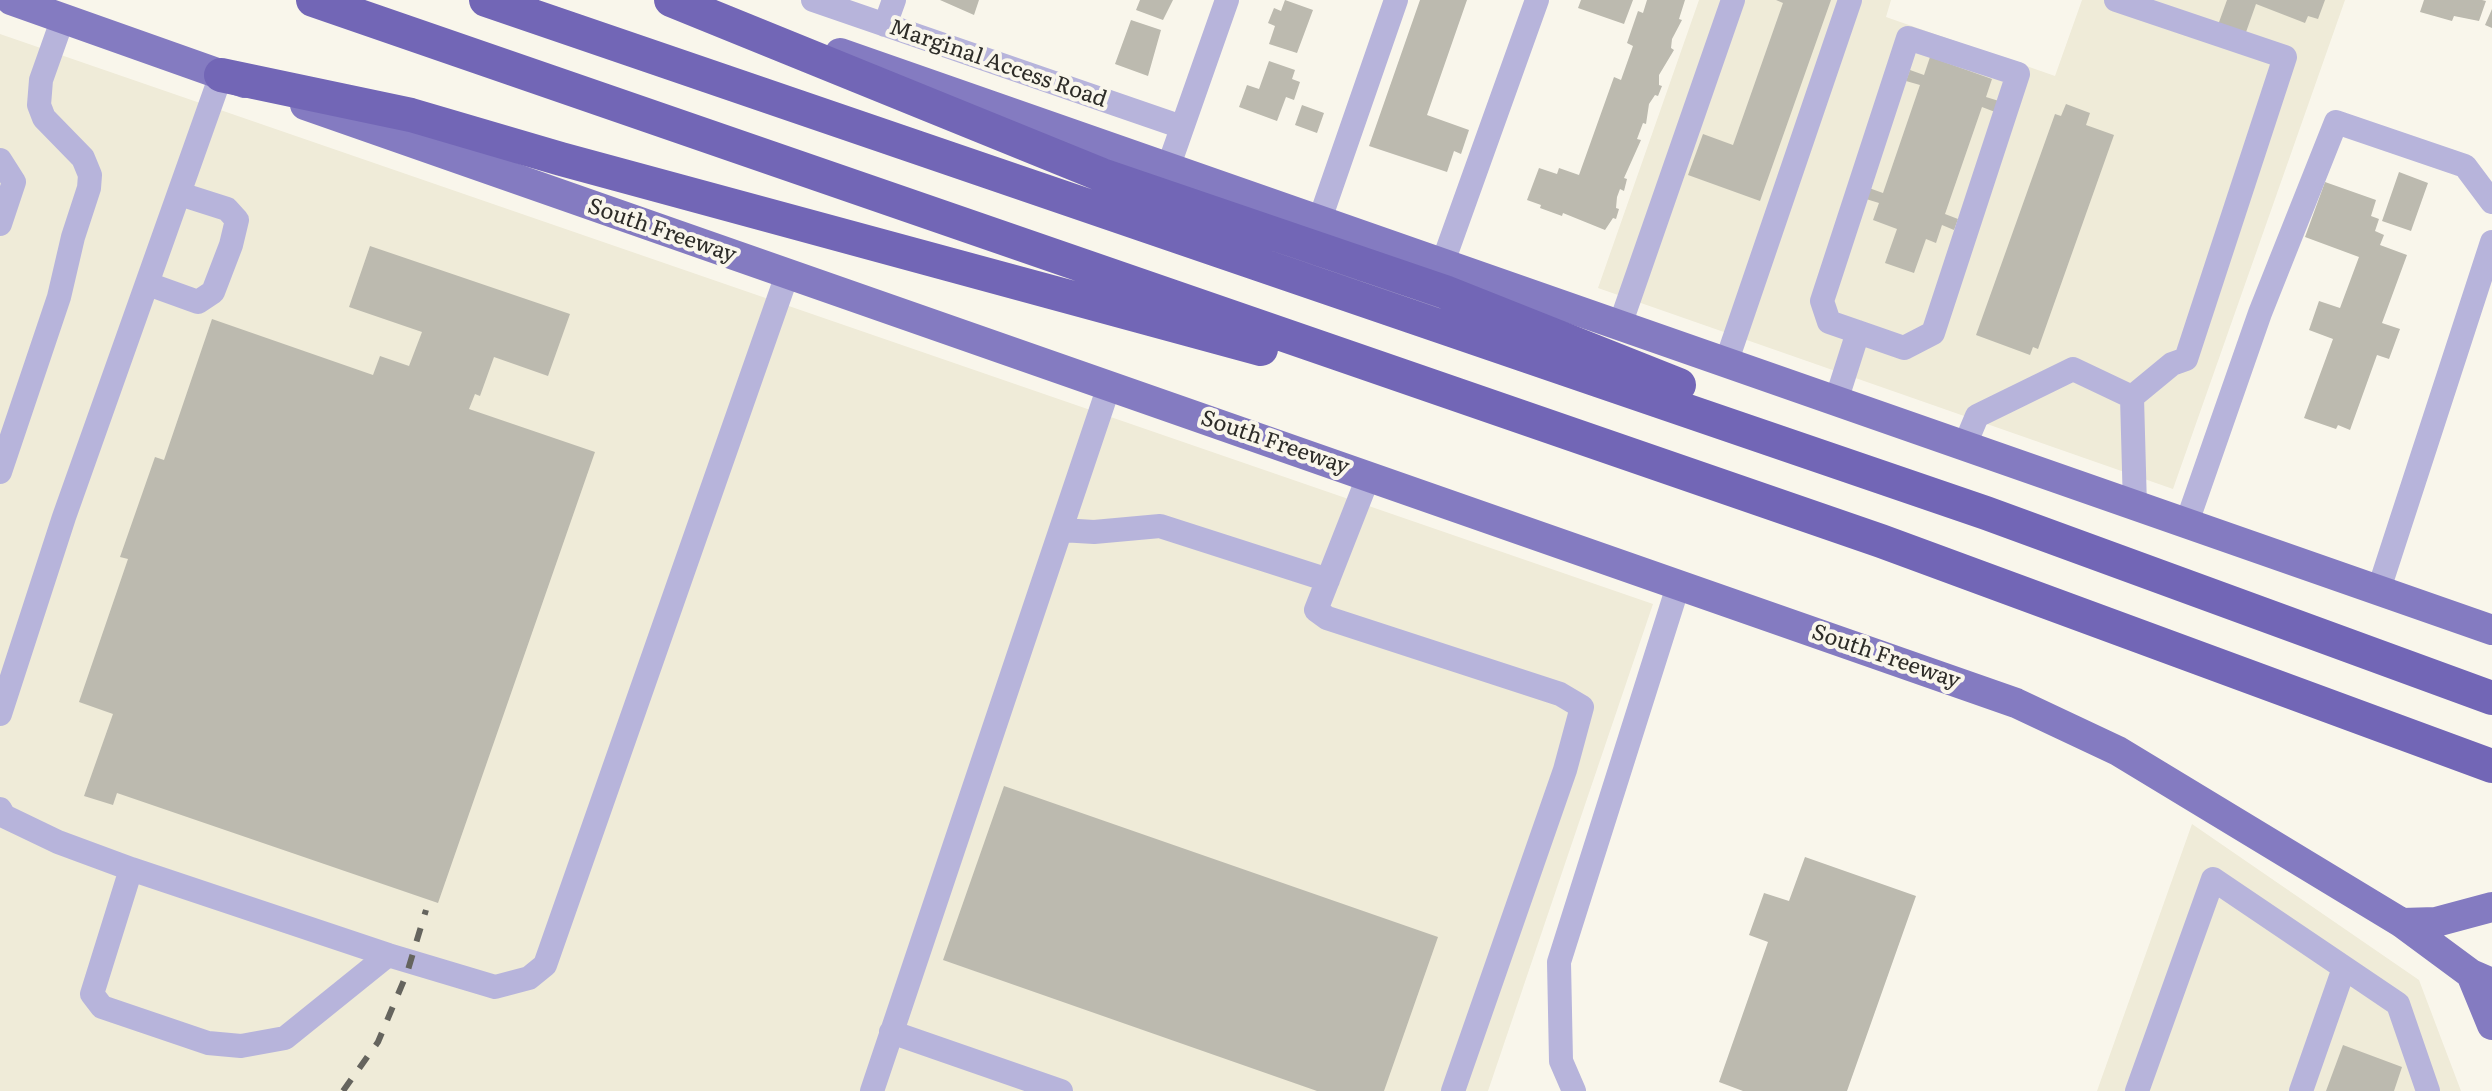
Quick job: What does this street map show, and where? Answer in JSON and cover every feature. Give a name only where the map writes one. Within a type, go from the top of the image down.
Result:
[{"type":"highway","points":[[313,0],[1881,541],[2492,766]]},
{"type":"highway","points":[[486,0],[1986,513],[2492,698]]},
{"type":"highway","points":[[671,0],[1102,175],[1445,292],[1709,398],[1957,483],[1986,513]]},
{"type":"highway","points":[[221,75],[411,115],[561,159],[1615,448]]},
{"type":"main road","name":"South Freeway","points":[[11,0],[787,275],[1679,583],[2029,709],[2118,751],[2402,923],[2482,979]]},
{"type":"main road","points":[[685,0],[1169,165],[1964,447],[2492,630]]},
{"type":"main road","points":[[2402,923],[2436,922],[2492,907]]},
{"type":"main road","points":[[2482,979],[2492,1025]]},
{"type":"street","name":"Marginal Access Road","points":[[813,0],[1182,127]]},
{"type":"street","points":[[885,25],[894,0]]},
{"type":"street","points":[[1169,165],[1227,0]]},
{"type":"street","points":[[1320,219],[1396,0]]},
{"type":"street","points":[[1443,262],[1537,0]]},
{"type":"street","points":[[1620,325],[1733,0]]},
{"type":"street","points":[[1726,363],[1850,0]]},
{"type":"street","points":[[2116,0],[2285,57],[2186,359],[2172,364],[2132,397]]},
{"type":"street","points":[[0,472],[59,297],[89,188],[90,175],[83,158],[44,118],[39,105],[41,80],[63,18]]},
{"type":"street","points":[[1908,38],[2018,74],[1933,333],[1904,348],[1858,332],[1829,322],[1822,301],[1908,38]]},
{"type":"street","points":[[0,714],[64,517],[221,75]]},
{"type":"street","points":[[2186,525],[2260,313],[2336,122],[2465,166],[2492,202]]},
{"type":"street","points":[[0,160],[14,182],[0,224]]},
{"type":"street","points":[[148,284],[198,302],[213,292],[231,245],[237,220],[227,209],[180,194]]},
{"type":"street","points":[[2378,592],[2492,242]]},
{"type":"street","points":[[0,809],[4,816],[58,842],[388,955],[495,987],[529,978],[545,965],[787,275]]},
{"type":"street","points":[[1836,401],[1858,332]]},
{"type":"street","points":[[1964,447],[1977,416],[2073,369],[2132,397]]},
{"type":"street","points":[[872,1091],[1109,386]]},
{"type":"street","points":[[2132,397],[2135,507]]},
{"type":"street","points":[[1369,475],[1316,610],[1327,618],[1560,694],[1582,707],[1565,770],[1453,1091]]},
{"type":"street","points":[[1061,530],[1094,532],[1160,526],[1328,580]]},
{"type":"street","points":[[1574,1091],[1561,1061],[1559,962],[1679,583]]},
{"type":"street","points":[[131,869],[92,994],[102,1007],[208,1043],[241,1046],[285,1038],[388,955]]},
{"type":"street","points":[[2137,1091],[2213,879],[2398,1004],[2428,1091]]},
{"type":"street","points":[[2301,1091],[2344,968]]},
{"type":"street","points":[[891,1032],[1061,1091]]},
{"type":"shaded area","points":[[1699,0],[1891,0],[1886,17],[2055,76],[2082,0],[2345,0],[2173,489],[1598,288]]},
{"type":"shaded area","points":[[0,34],[1653,604],[1488,1091],[0,1091]]},
{"type":"shaded area","points":[[2192,824],[2419,980],[2461,1091],[2097,1091]]},
{"type":"building","points":[[940,0],[979,0],[974,15]]},
{"type":"building","points":[[1140,0],[1173,0],[1163,20],[1136,10]]},
{"type":"building","points":[[1285,0],[1313,10],[1297,53],[1269,44],[1275,26],[1268,23],[1274,8],[1281,11]]},
{"type":"building","points":[[1420,0],[1467,0],[1427,115],[1469,130],[1461,154],[1454,151],[1447,172],[1369,146]]},
{"type":"building","points":[[1581,0],[1633,0],[1624,24],[1578,8]]},
{"type":"building","points":[[1647,0],[1685,0],[1679,19],[1682,20],[1672,39],[1671,48],[1674,50],[1659,75],[1659,85],[1662,86],[1658,96],[1655,95],[1649,104],[1646,124],[1643,123],[1637,139],[1641,140],[1624,178],[1627,179],[1624,191],[1620,189],[1617,197],[1616,208],[1619,209],[1616,219],[1613,218],[1605,230],[1563,213],[1562,216],[1540,208],[1541,205],[1527,200],[1539,168],[1557,174],[1559,168],[1579,175],[1614,77],[1621,80],[1633,46],[1627,43],[1638,11],[1643,13]]},
{"type":"building","points":[[1776,0],[1831,0],[1760,201],[1688,175],[1703,134],[1733,145],[1783,3]]},
{"type":"building","points":[[2227,0],[2325,0],[2318,19],[2308,16],[2305,23],[2256,4],[2245,35],[2218,25]]},
{"type":"building","points":[[2424,0],[2486,1],[2479,21],[2454,16],[2452,21],[2420,12]]},
{"type":"building","points":[[2492,9],[2492,28],[2485,25]]},
{"type":"building","points":[[1131,20],[1161,30],[1148,76],[1115,64]]},
{"type":"building","points":[[1930,57],[1992,79],[1986,97],[1999,101],[1995,112],[1982,107],[1945,214],[1958,219],[1954,230],[1942,225],[1936,243],[1926,239],[1914,273],[1885,263],[1897,229],[1873,220],[1879,203],[1866,199],[1869,188],[1883,193],[1920,85],[1906,81],[1910,70],[1924,75]]},
{"type":"building","points":[[1269,61],[1295,70],[1292,79],[1300,82],[1294,100],[1286,97],[1277,121],[1239,107],[1247,85],[1259,89]]},
{"type":"building","points":[[2066,104],[2090,113],[2086,125],[2114,135],[2038,349],[2033,347],[2030,355],[1976,335],[2055,114],[2061,116]]},
{"type":"building","points":[[1302,105],[1324,113],[1317,133],[1295,125]]},
{"type":"building","points":[[2399,172],[2428,183],[2411,231],[2382,221]]},
{"type":"building","points":[[2325,182],[2376,200],[2371,216],[2379,219],[2375,231],[2384,235],[2380,245],[2407,255],[2382,323],[2400,329],[2389,359],[2377,355],[2350,430],[2338,425],[2336,429],[2304,418],[2333,339],[2309,330],[2319,301],[2340,308],[2359,257],[2305,237]]},
{"type":"building","points":[[370,246],[570,314],[548,376],[494,357],[480,396],[475,394],[469,409],[595,452],[438,903],[117,793],[113,805],[84,796],[113,714],[79,702],[128,559],[120,557],[155,457],[164,460],[212,319],[373,375],[380,356],[409,366],[422,332],[349,307]]},
{"type":"building","points":[[1004,786],[1438,937],[1384,1091],[1317,1091],[943,960]]},
{"type":"building","points":[[1805,857],[1916,896],[1847,1091],[1743,1091],[1719,1082],[1768,942],[1749,935],[1764,893],[1789,901]]},
{"type":"building","points":[[2343,1045],[2402,1067],[2394,1091],[2326,1091]]},
{"type":"railway","points":[[343,1091],[378,1042],[407,973],[426,910]]}]
